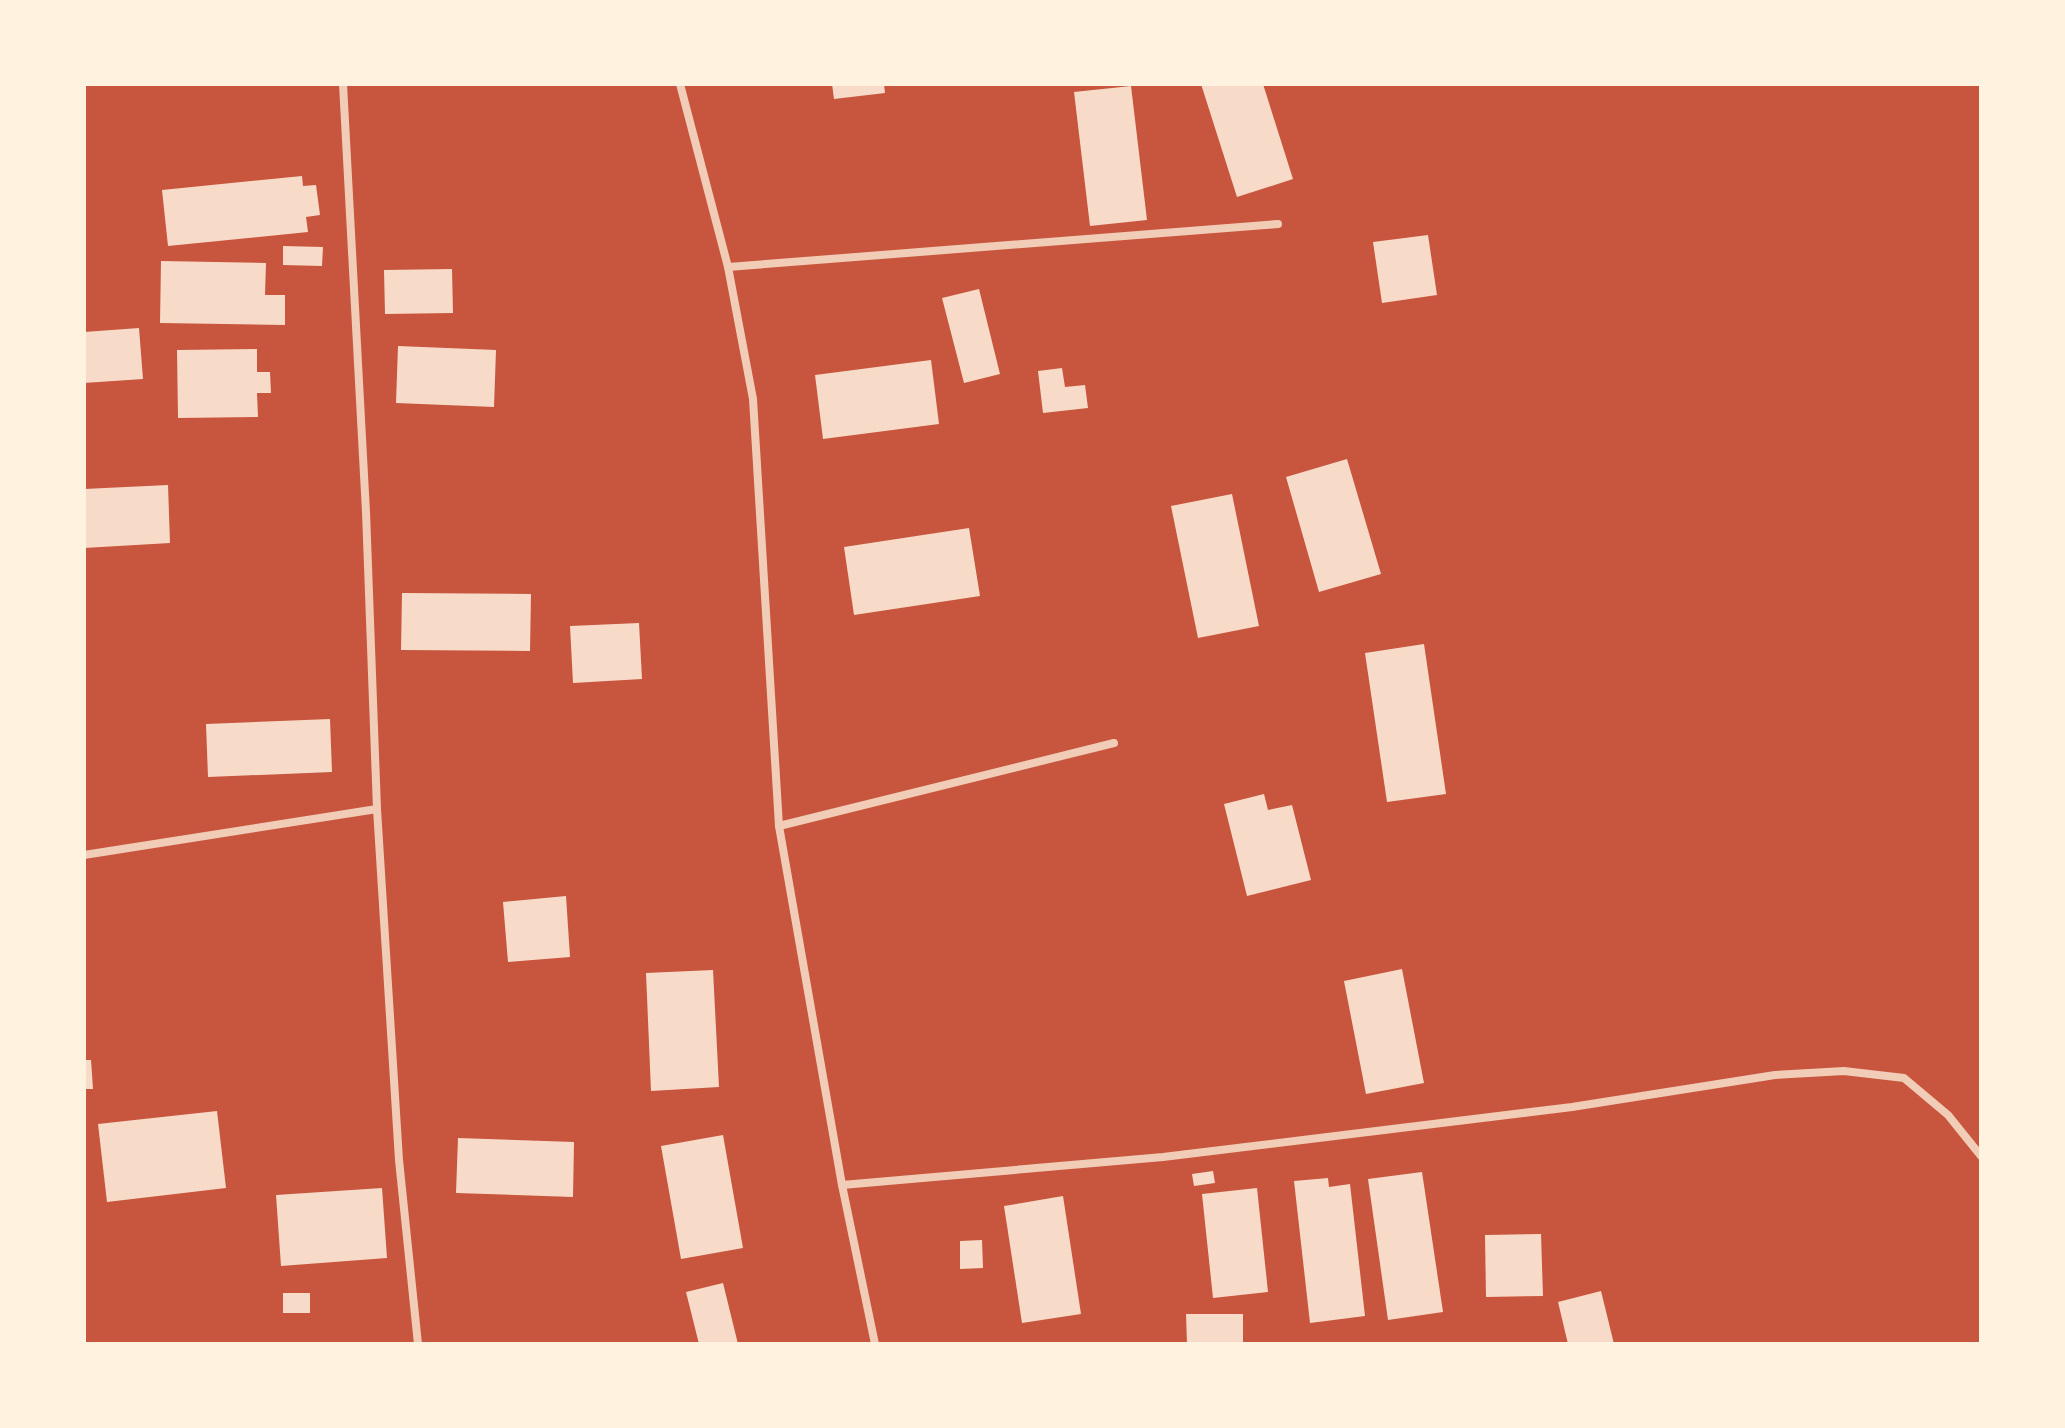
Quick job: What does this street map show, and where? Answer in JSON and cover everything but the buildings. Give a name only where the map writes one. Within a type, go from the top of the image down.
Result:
[{"type":"street","points":[[343,84],[366,512],[377,809],[399,1160],[418,1344]]},
{"type":"street","points":[[680,84],[728,267],[753,399],[779,826],[842,1185],[875,1344]]},
{"type":"street","points":[[728,267],[1278,224]]},
{"type":"street","points":[[779,826],[1114,743]]},
{"type":"street","points":[[84,855],[377,809]]},
{"type":"street","points":[[842,1185],[1163,1157],[1572,1107],[1775,1075],[1844,1071],[1904,1078],[1948,1115],[1981,1156]]}]
